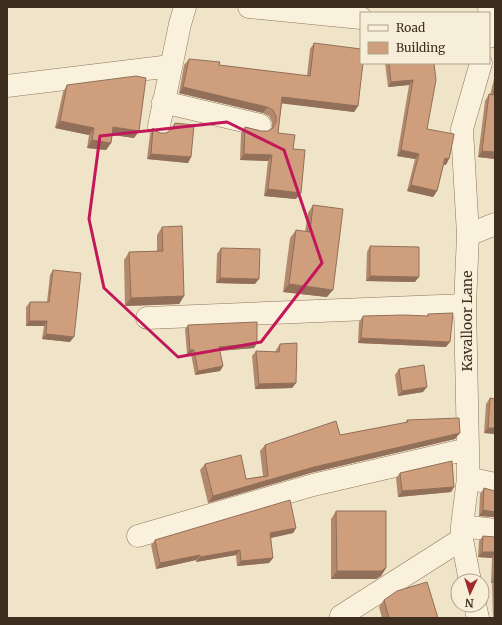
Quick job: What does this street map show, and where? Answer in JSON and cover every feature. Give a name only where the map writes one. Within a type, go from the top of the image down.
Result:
[{"type":"street","points":[[159,126],[184,7]]},
{"type":"street","points":[[249,7],[360,18]]},
{"type":"street","name":"Kavalloor Lane","points":[[469,573],[462,533],[468,478],[465,305],[468,235],[462,129],[481,64]]},
{"type":"street","points":[[7,86],[171,66]]},
{"type":"street","points":[[163,102],[260,125]]},
{"type":"street","points":[[468,235],[495,224]]},
{"type":"street","points":[[147,318],[465,305]]},
{"type":"street","points":[[138,536],[313,485],[468,449]]},
{"type":"street","points":[[468,478],[495,484]]},
{"type":"street","points":[[341,616],[462,533],[495,530]]},
{"type":"highlighted area","points":[[227,122],[284,150],[322,263],[261,342],[178,357],[104,288],[89,219],[100,136]]},
{"type":"building","points":[[314,43],[360,49],[360,64],[363,64],[358,106],[282,97],[278,133],[295,135],[293,149],[305,150],[301,193],[268,189],[272,155],[244,154],[245,127],[261,131],[268,131],[273,128],[276,122],[276,116],[273,110],[267,107],[183,87],[189,59],[220,62],[219,65],[310,76]]},
{"type":"building","points":[[389,64],[434,64],[436,80],[427,129],[454,134],[449,159],[445,158],[437,191],[411,185],[419,154],[401,150],[413,80],[391,82]]},
{"type":"building","points":[[136,76],[146,78],[139,131],[113,127],[111,143],[92,140],[94,128],[60,121],[67,85]]},
{"type":"building","points":[[495,87],[495,152],[482,151],[489,94],[493,95]]},
{"type":"building","points":[[175,123],[194,125],[191,157],[151,154],[153,128],[160,133],[166,133],[172,129]]},
{"type":"building","points":[[313,205],[343,209],[333,290],[289,284],[296,230],[310,232]]},
{"type":"building","points":[[182,226],[184,296],[131,298],[129,252],[163,251],[162,227]]},
{"type":"building","points":[[370,246],[419,247],[419,277],[370,276]]},
{"type":"building","points":[[221,248],[260,249],[259,279],[220,278]]},
{"type":"building","points":[[53,270],[81,273],[74,337],[46,334],[47,321],[29,321],[30,302],[49,302]]},
{"type":"building","points":[[453,313],[450,342],[361,338],[363,316],[428,316],[428,314]]},
{"type":"building","points":[[257,322],[257,343],[219,347],[223,366],[198,371],[194,350],[190,350],[188,325]]},
{"type":"building","points":[[297,343],[296,383],[259,384],[256,351],[279,352],[280,344]]},
{"type":"building","points":[[424,365],[427,387],[402,391],[399,369]]},
{"type":"building","points":[[490,398],[495,399],[495,428],[488,428]]},
{"type":"building","points":[[459,418],[460,433],[314,467],[213,496],[205,464],[241,455],[246,479],[268,476],[265,445],[336,421],[340,435],[408,422],[407,420]]},
{"type":"building","points":[[452,461],[454,487],[402,491],[400,473]]},
{"type":"building","points":[[484,488],[495,491],[495,512],[483,510]]},
{"type":"building","points":[[290,500],[296,528],[270,533],[273,558],[241,561],[240,550],[200,557],[200,555],[160,563],[155,540]]},
{"type":"building","points":[[336,511],[386,511],[386,568],[381,571],[337,571]]},
{"type":"building","points":[[483,536],[495,537],[495,552],[482,552]]},
{"type":"building","points":[[427,582],[438,618],[389,618],[384,600],[397,591]]}]
